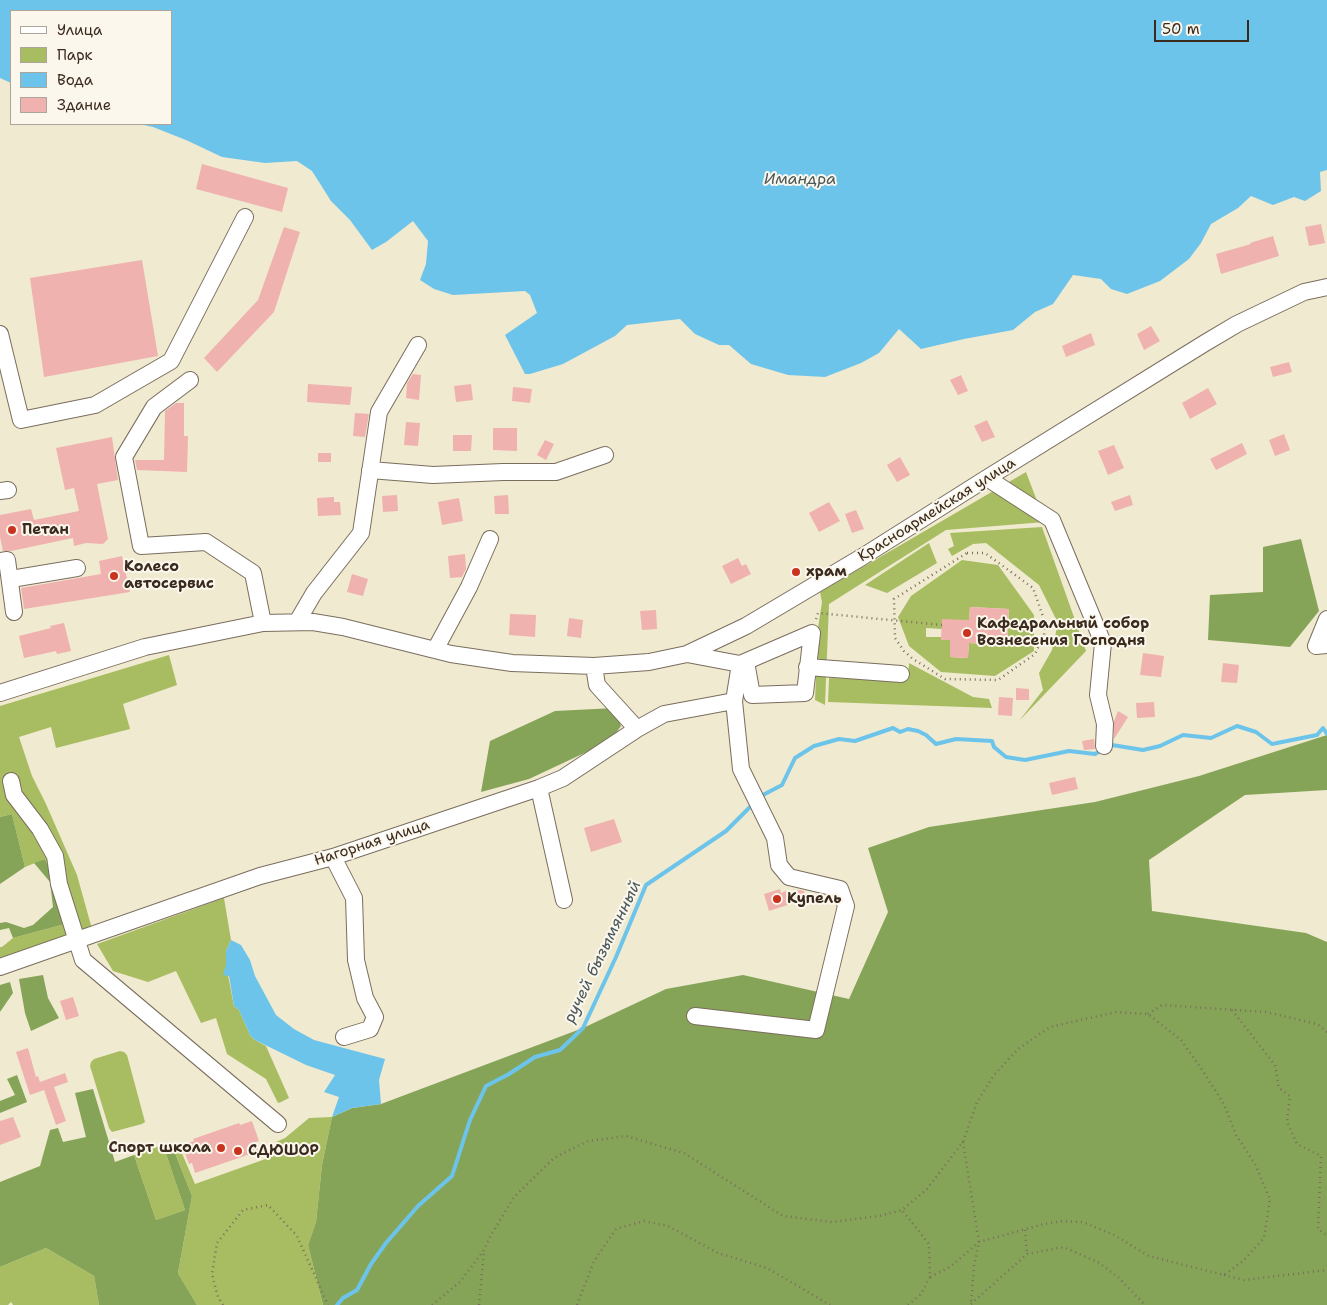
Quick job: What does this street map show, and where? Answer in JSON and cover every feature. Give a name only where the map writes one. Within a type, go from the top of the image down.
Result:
[{"type":"street","points":[[0,334],[21,420],[95,405],[171,361],[245,217]]},
{"type":"street","name":"Красноармейская улица","points":[[0,693],[144,647],[263,623],[313,622],[343,627],[450,654],[512,663],[594,666],[649,662],[686,654],[746,626],[862,557],[1237,324],[1304,292],[1327,287]]},
{"type":"street","points":[[297,622],[314,593],[360,533],[379,412],[418,345]]},
{"type":"street","points":[[190,380],[154,407],[124,457],[141,546],[206,542],[253,573],[263,623]]},
{"type":"street","points":[[370,470],[433,474],[556,472],[605,455]]},
{"type":"street","points":[[987,478],[1052,520],[1103,643],[1098,694],[1104,724],[1104,746]]},
{"type":"street","points":[[435,650],[469,587],[490,539]]},
{"type":"street","points":[[0,562],[7,560],[14,612]]},
{"type":"street","points":[[11,579],[77,568]]},
{"type":"street","points":[[1322,645],[1327,619]]},
{"type":"street","points":[[686,654],[743,663],[812,633]]},
{"type":"street","points":[[743,663],[752,695],[805,693],[812,633]]},
{"type":"street","points":[[695,1016],[816,1030],[846,906],[840,889],[789,877],[779,865],[775,838],[741,768],[734,700],[743,663]]},
{"type":"street","points":[[594,666],[597,685],[637,729]]},
{"type":"street","points":[[807,667],[901,674]]},
{"type":"street","name":"Нагорная улица","points":[[0,967],[260,876],[332,857],[539,788],[563,778],[637,729],[664,714],[734,700]]},
{"type":"street","points":[[11,781],[14,795],[40,828],[54,856],[59,884],[83,960],[278,1124]]},
{"type":"street","points":[[539,788],[564,900]]},
{"type":"street","points":[[332,857],[354,898],[356,960],[365,998],[375,1017],[370,1029],[344,1037]]},
{"type":"path","points":[[967,553],[985,553],[1033,588],[1045,622],[1044,635],[1035,654],[998,680],[945,679],[913,659],[904,651],[895,638],[895,620],[894,599],[967,553]]},
{"type":"path","points":[[812,633],[818,613],[942,625]]},
{"type":"path","points":[[1148,1014],[1162,1005],[1274,1014],[1317,1024],[1327,1032]]},
{"type":"path","points":[[1232,1010],[1275,1065],[1279,1088],[1290,1096],[1287,1122],[1297,1144],[1321,1156],[1318,1229],[1327,1235]]},
{"type":"path","points":[[432,1305],[460,1282],[484,1250],[491,1234],[514,1196],[554,1158],[588,1141],[626,1136],[684,1153],[783,1216],[832,1222],[879,1216],[902,1210],[927,1189],[963,1142],[977,1102],[994,1075],[1018,1049],[1050,1027],[1116,1012],[1148,1014],[1181,1040],[1224,1104],[1236,1136],[1256,1164],[1270,1199],[1264,1238],[1243,1261],[1224,1275]]},
{"type":"path","points":[[963,1142],[979,1242],[974,1266],[970,1304]]},
{"type":"path","points":[[224,1305],[218,1297],[212,1274],[217,1243],[243,1210],[268,1205],[297,1236],[328,1305]]},
{"type":"path","points":[[902,1210],[929,1244],[930,1277],[921,1294],[908,1305]]},
{"type":"path","points":[[577,1305],[594,1261],[616,1229],[644,1221],[668,1226],[718,1253],[767,1268],[830,1305]]},
{"type":"path","points":[[930,1277],[950,1267],[979,1242],[1044,1224],[1062,1221],[1083,1222],[1114,1235],[1149,1256],[1244,1280],[1327,1270]]},
{"type":"path","points":[[1025,1230],[1027,1254]]},
{"type":"path","points":[[970,1304],[1027,1254],[1063,1247],[1098,1262],[1119,1278],[1145,1305]]},
{"type":"path","points":[[479,1305],[484,1250]]},
{"type":"green space","points":[[1026,472],[1045,522],[946,530],[829,604],[825,705],[815,700],[818,628],[822,602],[820,592]]},
{"type":"green space","points":[[1042,527],[1086,651],[1019,721],[1043,690],[1039,673],[1052,650],[1058,623],[1039,585],[986,543],[973,544],[952,556],[948,549],[954,546],[950,533]]},
{"type":"green space","points":[[1301,539],[1319,611],[1290,647],[1208,640],[1210,595],[1263,592],[1263,547]]},
{"type":"green space","points":[[929,543],[937,563],[887,593],[865,585]]},
{"type":"green space","points":[[962,560],[998,565],[1034,615],[1034,651],[995,676],[941,672],[909,646],[898,617],[911,596]],"holes":[[[970,607],[1009,609],[1007,645],[969,643],[966,658],[950,657],[950,640],[941,640],[941,637],[926,637],[926,628],[942,629],[969,620]]]},
{"type":"green space","points":[[169,655],[177,685],[123,704],[130,729],[56,748],[51,727],[19,737],[32,776],[77,875],[92,929],[0,960],[0,947],[13,938],[65,924],[45,859],[25,867],[12,814],[0,817],[0,706]]},
{"type":"green space","points":[[909,663],[973,697],[989,699],[992,708],[828,702],[829,678],[908,680]]},
{"type":"green space","points":[[615,708],[621,726],[610,741],[529,779],[481,792],[490,741],[555,711]]},
{"type":"green space","points":[[1327,735],[1327,790],[1245,795],[1149,860],[1152,911],[1306,933],[1327,942],[1327,1305],[323,1305],[308,1245],[316,1222],[322,1165],[332,1117],[352,1108],[381,1104],[583,1028],[666,989],[743,975],[849,999],[888,912],[868,848],[929,827],[1095,802],[1199,776]]},
{"type":"green space","points":[[12,814],[25,867],[0,884],[0,817]]},
{"type":"green space","points":[[45,859],[67,920],[65,924],[13,938],[9,928],[0,930],[0,923],[6,922],[24,928],[33,925],[53,907],[50,882],[34,863]]},
{"type":"green space","points":[[224,898],[231,940],[226,951],[226,965],[234,1006],[239,1010],[250,1035],[266,1046],[289,1098],[278,1103],[266,1079],[227,1054],[216,1018],[201,1023],[176,971],[148,982],[113,971],[97,944]]},
{"type":"green space","points":[[43,975],[48,998],[59,1018],[31,1031],[25,1013],[19,979]]},
{"type":"green space","points":[[10,982],[13,993],[0,1012],[0,985]]},
{"type":"green space","points":[[120,1051],[127,1055],[145,1122],[112,1132],[109,1128],[90,1066],[94,1059]]},
{"type":"green space","points":[[17,1075],[27,1102],[0,1113],[0,1101],[15,1095],[7,1079]]},
{"type":"green space","points":[[93,1089],[115,1162],[134,1155],[156,1220],[185,1210],[163,1145],[171,1143],[192,1196],[178,1273],[197,1305],[99,1305],[94,1276],[46,1248],[0,1267],[0,1182],[40,1166],[50,1130],[58,1128],[63,1142],[86,1137],[75,1093]]},
{"type":"green space","points":[[332,1117],[322,1165],[316,1222],[308,1245],[323,1305],[197,1305],[178,1273],[192,1196],[175,1153],[181,1151],[195,1184],[274,1156],[276,1142],[285,1138],[309,1118]]},
{"type":"green space","points":[[163,1145],[185,1210],[156,1220],[134,1155]]},
{"type":"green space","points":[[46,1248],[94,1276],[99,1305],[13,1305],[11,1302],[8,1305],[0,1305],[0,1267]]},
{"type":"water","name":"Имандра","points":[[0,0],[1327,0],[1327,170],[1320,172],[1321,191],[1305,201],[1294,197],[1273,205],[1251,196],[1238,208],[1211,224],[1201,243],[1189,259],[1160,281],[1127,294],[1111,289],[1101,279],[1073,275],[1053,304],[1035,312],[1013,330],[921,349],[899,329],[879,353],[861,363],[825,377],[788,375],[751,364],[729,345],[719,345],[695,334],[680,319],[627,325],[615,336],[563,364],[525,374],[505,335],[537,313],[530,295],[525,291],[453,295],[434,289],[420,280],[426,264],[428,241],[413,221],[386,242],[372,250],[350,220],[331,201],[312,171],[297,161],[265,163],[222,157],[186,140],[144,125],[172,125],[172,10],[10,10],[10,83],[0,78]]},
{"type":"water","points":[[231,940],[241,945],[250,960],[255,976],[276,1015],[294,1029],[314,1040],[385,1059],[379,1080],[381,1104],[352,1108],[332,1117],[339,1097],[324,1092],[335,1075],[306,1065],[255,1040],[250,1035],[239,1010],[234,1006],[229,976],[223,975],[226,965],[226,951]]},
{"type":"building","points":[[202,164],[288,188],[282,212],[196,189]]},
{"type":"building","points":[[1321,224],[1325,243],[1309,246],[1305,227]]},
{"type":"building","points":[[284,227],[300,232],[274,312],[217,372],[204,358],[258,300]]},
{"type":"building","points":[[1273,236],[1279,256],[1221,274],[1216,254]]},
{"type":"building","points":[[142,260],[158,356],[44,377],[30,278]]},
{"type":"building","points":[[1151,326],[1160,341],[1144,350],[1137,334]]},
{"type":"building","points":[[1091,333],[1095,345],[1066,357],[1062,346]]},
{"type":"building","points":[[1289,362],[1292,372],[1273,377],[1270,367]]},
{"type":"building","points":[[413,374],[421,375],[419,400],[406,398],[407,383]]},
{"type":"building","points":[[961,375],[968,391],[958,395],[950,380]]},
{"type":"building","points":[[308,384],[352,387],[350,405],[307,402]]},
{"type":"building","points":[[471,384],[473,400],[456,402],[454,386]]},
{"type":"building","points":[[513,387],[532,389],[530,403],[512,401]]},
{"type":"building","points":[[1208,388],[1217,404],[1190,419],[1182,403]]},
{"type":"building","points":[[176,403],[184,403],[184,436],[188,436],[187,472],[137,470],[135,460],[164,460],[165,411]]},
{"type":"building","points":[[355,413],[369,414],[365,437],[353,436]]},
{"type":"building","points":[[987,420],[995,437],[982,442],[974,426]]},
{"type":"building","points":[[406,422],[420,423],[418,446],[404,445]]},
{"type":"building","points":[[493,428],[517,428],[517,451],[493,450]]},
{"type":"building","points":[[1284,434],[1290,450],[1275,456],[1269,440]]},
{"type":"building","points":[[453,435],[472,435],[471,451],[453,451]]},
{"type":"building","points":[[112,437],[118,480],[97,484],[108,539],[103,544],[86,543],[74,546],[73,538],[3,551],[0,537],[0,515],[31,509],[34,520],[79,511],[74,488],[65,490],[56,448]]},
{"type":"building","points":[[545,440],[554,444],[546,460],[537,455]]},
{"type":"building","points":[[1242,443],[1247,454],[1216,470],[1210,459]]},
{"type":"building","points":[[1114,445],[1124,468],[1108,475],[1098,451]]},
{"type":"building","points":[[318,453],[331,453],[331,462],[318,462]]},
{"type":"building","points":[[900,457],[910,475],[897,482],[887,465]]},
{"type":"building","points":[[397,495],[398,511],[383,512],[382,496]]},
{"type":"building","points":[[508,495],[509,514],[495,514],[494,496]]},
{"type":"building","points":[[1130,495],[1133,505],[1115,511],[1111,502]]},
{"type":"building","points":[[334,497],[334,502],[340,502],[341,515],[318,516],[317,498]]},
{"type":"building","points":[[459,498],[463,521],[442,525],[438,502]]},
{"type":"building","points":[[829,502],[840,521],[819,532],[809,513]]},
{"type":"building","points":[[856,510],[864,529],[852,533],[845,514]]},
{"type":"building","points":[[465,554],[466,569],[462,577],[450,578],[448,556]]},
{"type":"building","points":[[122,556],[130,592],[24,609],[21,588],[101,574],[99,561]]},
{"type":"building","points":[[738,558],[742,566],[746,564],[751,574],[731,584],[722,566]]},
{"type":"building","points":[[352,574],[368,579],[363,596],[347,592]]},
{"type":"building","name":"Кафедральный собор Вознесения Господня","points":[[970,607],[1009,609],[1007,645],[969,643],[968,658],[950,657],[950,640],[941,640],[942,619],[969,620]]},
{"type":"building","points":[[656,610],[657,629],[642,630],[640,611]]},
{"type":"building","points":[[510,614],[536,615],[535,637],[509,635]]},
{"type":"building","points":[[569,618],[583,620],[581,638],[567,636]]},
{"type":"building","points":[[64,623],[71,651],[57,654],[56,651],[24,658],[19,636]]},
{"type":"building","points":[[1143,653],[1164,656],[1161,677],[1140,675]]},
{"type":"building","points":[[1223,663],[1239,665],[1237,683],[1221,682]]},
{"type":"building","points":[[1016,688],[1029,689],[1029,700],[1016,700]]},
{"type":"building","points":[[999,697],[1013,698],[1012,716],[998,715]]},
{"type":"building","points":[[1154,702],[1155,717],[1137,718],[1136,703]]},
{"type":"building","points":[[1118,711],[1128,717],[1114,739],[1114,721]]},
{"type":"building","points":[[1094,739],[1095,749],[1084,750],[1082,741]]},
{"type":"building","points":[[1075,777],[1078,789],[1052,795],[1049,783]]},
{"type":"building","points":[[614,819],[622,842],[591,852],[584,828]]},
{"type":"building","name":"Купель","points":[[780,889],[781,893],[786,891],[787,893],[804,891],[806,899],[769,911],[764,894]]},
{"type":"building","points":[[73,997],[79,1016],[66,1020],[60,1001]]},
{"type":"building","points":[[28,1048],[36,1077],[38,1076],[40,1082],[65,1073],[68,1082],[54,1087],[66,1121],[56,1125],[44,1090],[30,1095],[16,1052]]},
{"type":"building","points":[[13,1117],[21,1137],[0,1145],[0,1121]]},
{"type":"building","name":"Спорт школа","points":[[252,1121],[259,1141],[256,1142],[259,1151],[195,1173],[192,1163],[189,1164],[182,1145],[194,1141],[193,1139],[239,1123],[240,1125]]},
{"type":"waterway","name":"ручей бызымянный","points":[[1108,747],[1112,745],[1143,750],[1160,746],[1183,735],[1211,738],[1237,726],[1256,732],[1272,744],[1317,735],[1323,728],[1327,734]]},
{"type":"waterway","name":"ручей бызымянный","points":[[761,796],[782,785],[795,758],[814,746],[839,739],[855,741],[893,728],[900,732],[908,729],[918,731],[936,744],[956,739],[992,741],[994,747],[1006,757],[1025,760],[1069,751],[1095,754],[1102,750]]},
{"type":"waterway","name":"ручей бызымянный","points":[[337,1305],[343,1298],[357,1290],[371,1264],[386,1243],[418,1206],[452,1176],[470,1120],[486,1086],[535,1057],[560,1050],[583,1028],[616,957],[646,885],[726,831],[754,803]]},
{"type":"place","name":"Петан","points":[[12,530]]},
{"type":"place","name":"храм","points":[[796,572]]},
{"type":"place","name":"Колесо автосервис","points":[[114,576]]},
{"type":"place","name":"Кафедральный собор Вознесения Господня","points":[[967,633]]},
{"type":"place","name":"Купель","points":[[777,899]]},
{"type":"place","name":"Спорт школа","points":[[221,1148]]},
{"type":"place","name":"СДЮШОР","points":[[238,1151]]}]
